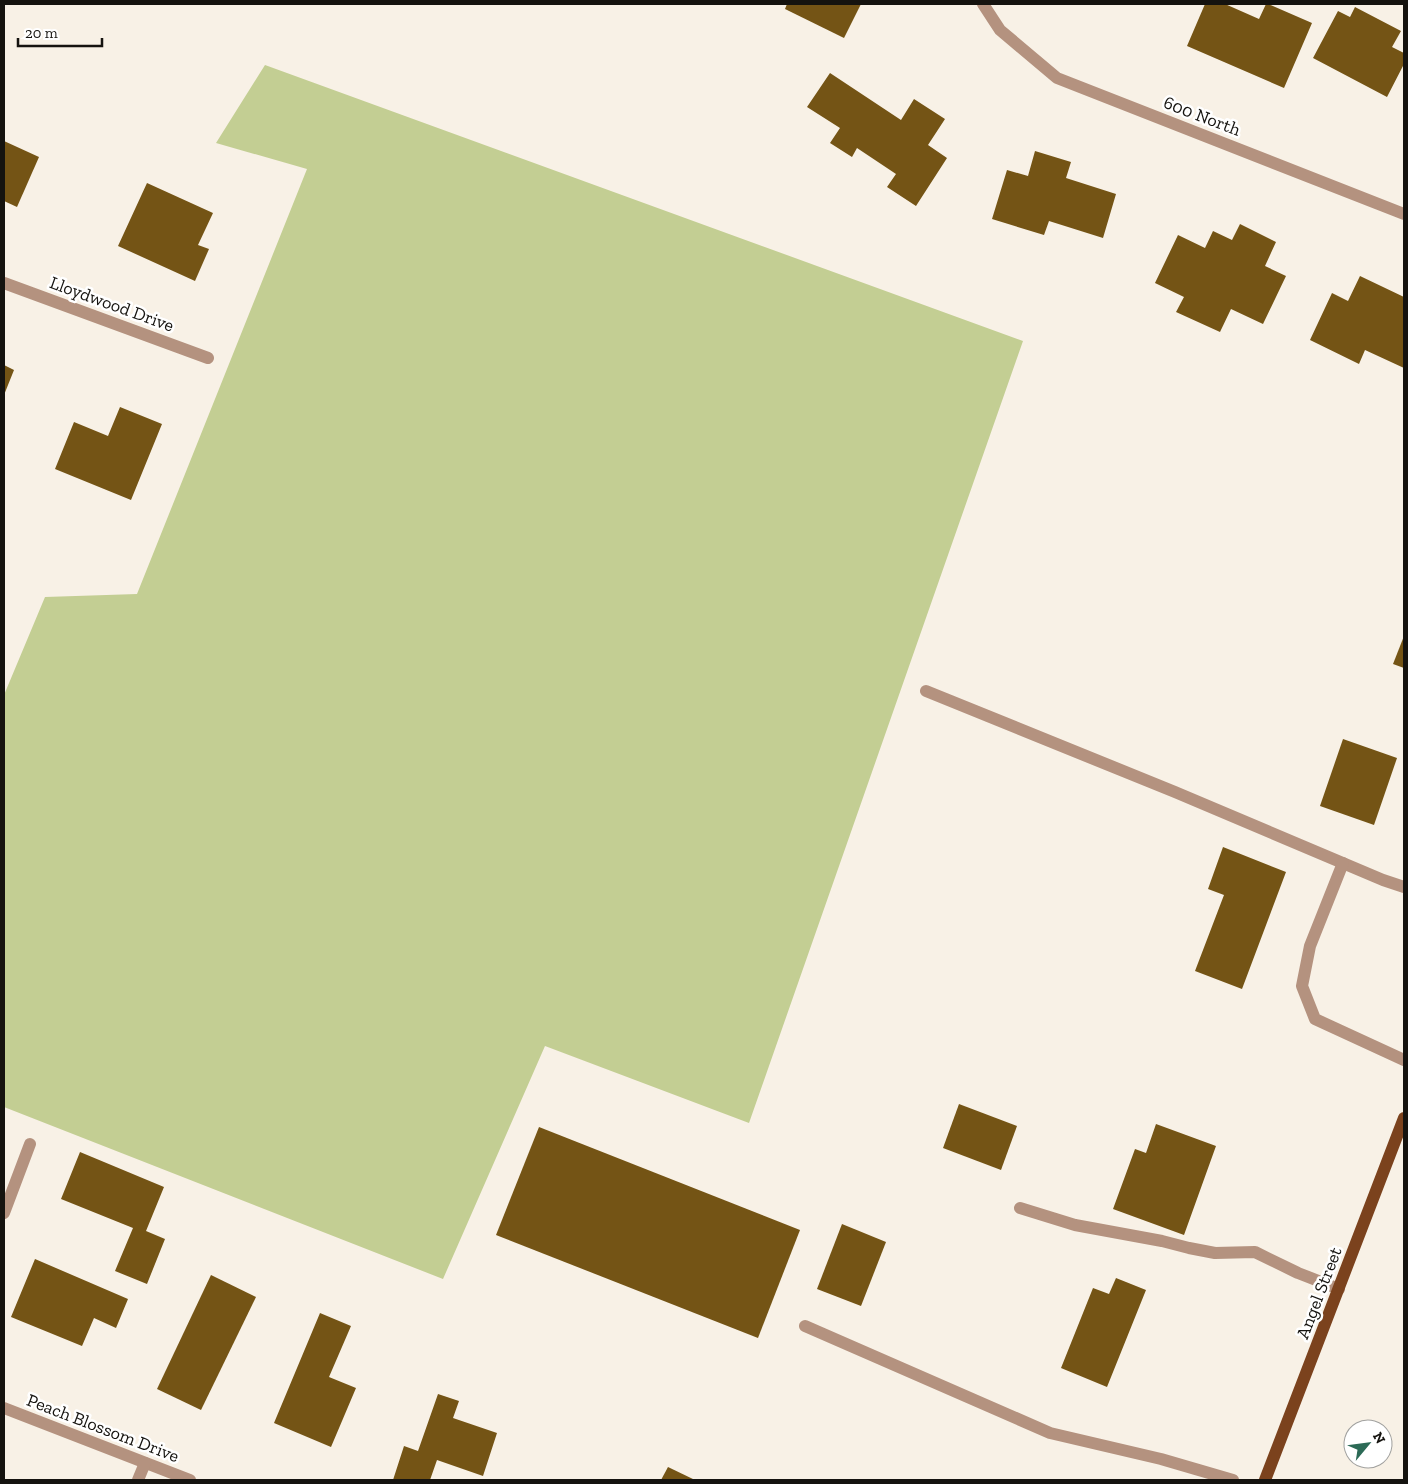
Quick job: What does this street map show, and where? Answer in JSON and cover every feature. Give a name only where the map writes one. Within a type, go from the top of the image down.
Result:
[{"type":"main road","name":"Angel Street","points":[[1265,1480],[1404,1118]]},
{"type":"street","name":"600 North","points":[[983,4],[1000,30],[1057,78],[1404,214]]},
{"type":"street","name":"Lloydwood Drive","points":[[4,284],[208,358]]},
{"type":"street","points":[[926,691],[1404,887]]},
{"type":"street","points":[[1343,863],[1310,946],[1302,986],[1315,1019],[1404,1060]]},
{"type":"street","points":[[4,1213],[30,1144]]},
{"type":"street","points":[[1020,1208],[1075,1225],[1206,1251],[1238,1254],[1255,1252],[1298,1273],[1339,1289]]},
{"type":"street","points":[[805,1326],[1050,1433],[1160,1459],[1234,1480]]},
{"type":"street","name":"Peach Blossom Drive","points":[[4,1408],[190,1480]]},
{"type":"street","points":[[138,1480],[145,1463]]},
{"type":"green space","points":[[265,65],[1023,341],[749,1123],[545,1046],[443,1279],[4,1107],[4,695],[45,597],[137,594],[307,169],[216,143]]},
{"type":"building","points":[[787,4],[861,4],[844,38],[785,9]]},
{"type":"building","points":[[1205,4],[1225,4],[1259,19],[1266,4],[1268,4],[1312,23],[1284,88],[1187,46]]},
{"type":"building","points":[[1355,7],[1401,31],[1392,47],[1404,53],[1404,64],[1387,97],[1313,58],[1338,11],[1350,17]]},
{"type":"building","points":[[830,73],[901,120],[914,99],[945,119],[928,145],[947,158],[916,206],[887,187],[896,174],[857,148],[852,157],[830,143],[840,128],[807,107]]},
{"type":"building","points":[[4,141],[39,157],[17,207],[4,201]]},
{"type":"building","points":[[1035,151],[1071,162],[1066,178],[1116,194],[1103,238],[1049,221],[1044,235],[992,219],[1007,170],[1028,176]]},
{"type":"building","points":[[147,183],[213,213],[198,245],[209,249],[195,281],[118,246]]},
{"type":"building","points":[[1240,224],[1276,242],[1265,266],[1286,276],[1263,324],[1231,309],[1220,332],[1176,312],[1184,297],[1155,283],[1178,235],[1205,248],[1213,231],[1232,240]]},
{"type":"building","points":[[1360,276],[1404,297],[1404,368],[1365,350],[1359,364],[1310,340],[1332,293],[1348,301]]},
{"type":"building","points":[[4,365],[14,370],[4,395]]},
{"type":"building","points":[[120,407],[162,424],[131,500],[55,469],[74,422],[108,436]]},
{"type":"building","points":[[1404,636],[1404,668],[1393,664]]},
{"type":"building","points":[[1343,739],[1397,758],[1374,825],[1320,806]]},
{"type":"building","points":[[1223,847],[1286,872],[1242,989],[1195,971],[1224,895],[1208,889]]},
{"type":"building","points":[[959,1104],[1017,1126],[1001,1170],[943,1148]]},
{"type":"building","points":[[1156,1124],[1216,1146],[1184,1235],[1113,1209],[1135,1149],[1146,1153]]},
{"type":"building","points":[[539,1127],[800,1230],[758,1338],[496,1235]]},
{"type":"building","points":[[80,1152],[164,1187],[146,1231],[165,1239],[147,1284],[115,1271],[133,1228],[61,1199]]},
{"type":"building","points":[[842,1224],[886,1242],[861,1306],[817,1289]]},
{"type":"building","points":[[35,1259],[128,1299],[116,1328],[94,1318],[82,1346],[11,1317]]},
{"type":"building","points":[[211,1275],[256,1297],[201,1410],[157,1389]]},
{"type":"building","points":[[1116,1278],[1146,1290],[1107,1387],[1061,1368],[1093,1288],[1109,1294]]},
{"type":"building","points":[[320,1313],[351,1326],[329,1377],[356,1388],[331,1447],[274,1423]]},
{"type":"building","points":[[438,1394],[459,1401],[453,1418],[497,1433],[483,1476],[437,1460],[430,1480],[393,1480],[404,1446],[418,1451]]},
{"type":"building","points":[[668,1467],[695,1480],[661,1480]]}]
